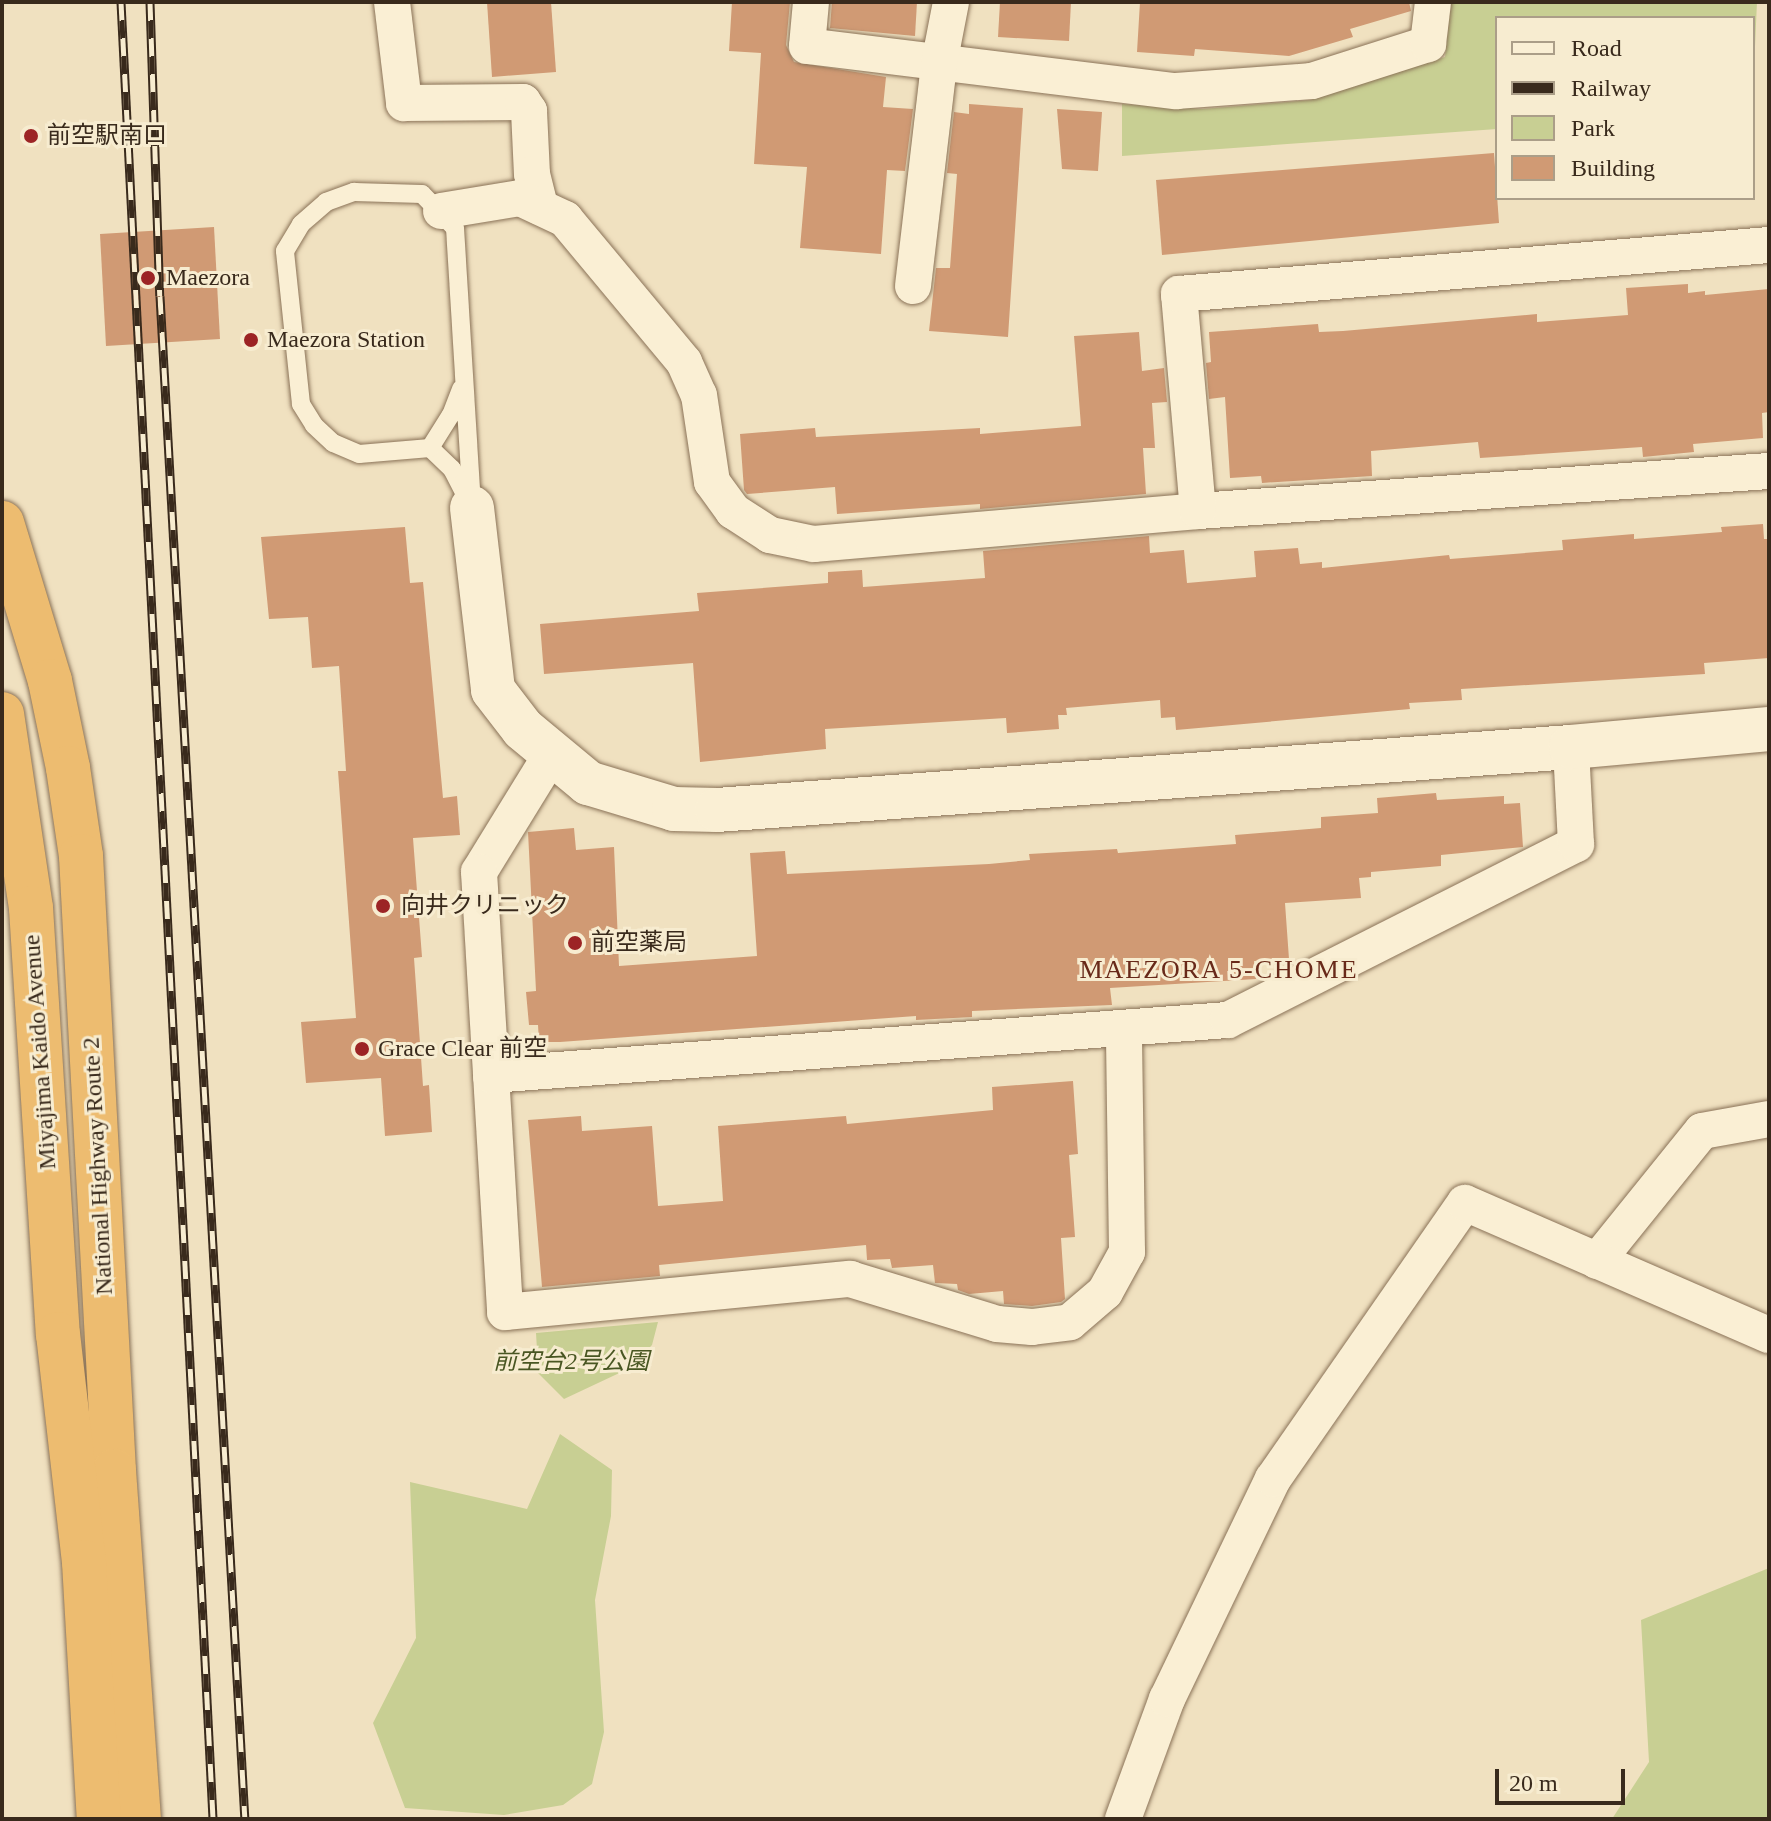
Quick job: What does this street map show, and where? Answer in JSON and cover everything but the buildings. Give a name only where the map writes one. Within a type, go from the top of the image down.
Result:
[{"type":"highway","name":"National Highway Route 2","points":[[2,523],[50,681],[68,768],[81,856],[113,1455],[139,1819]]},
{"type":"highway","name":"Miyajima Kaido Avenue","points":[[2,714],[31,908],[64,1391],[84,1562],[99,1819]]},
{"type":"street","points":[[392,2],[404,103],[523,102],[529,111],[532,174],[540,207]]},
{"type":"street","points":[[811,2],[807,46],[1176,91],[1312,81],[1428,44],[1433,2]]},
{"type":"street","points":[[913,286],[939,64],[951,2]]},
{"type":"street","points":[[441,211],[520,198],[565,219],[684,362],[699,395],[712,482],[733,511],[770,535],[814,544],[1198,511],[1769,471]]},
{"type":"street","points":[[1198,511],[1179,294],[1769,245]]},
{"type":"street","points":[[472,508],[493,690],[523,729],[588,783],[674,809],[717,810],[1571,747],[1769,729]]},
{"type":"street","points":[[491,1075],[1228,1020],[1576,844],[1571,747]]},
{"type":"street","points":[[551,755],[479,872],[505,1312],[850,1279],[997,1324],[1032,1327],[1070,1322],[1105,1292],[1127,1252],[1124,1028]]},
{"type":"street","points":[[1597,1261],[1702,1131],[1769,1119]]},
{"type":"street","points":[[1123,1819],[1167,1699],[1273,1479],[1465,1203],[1769,1335]]},
{"type":"lane","points":[[354,192],[422,194],[455,228],[472,508],[452,469],[430,448],[359,454],[333,443],[314,425],[301,404],[285,251],[301,224],[326,202],[354,192]]},
{"type":"lane","points":[[430,448],[451,415],[464,383]]},
{"type":"green space","points":[[1451,2],[1757,2],[1755,46],[1755,16],[1495,16],[1495,129],[1122,156],[1122,104],[1203,109],[1311,100],[1445,57]]},
{"type":"green space","name":"前空台2号公園","points":[[658,1322],[652,1345],[630,1368],[564,1399],[530,1365],[537,1350],[536,1333]]},
{"type":"green space","points":[[560,1434],[612,1470],[611,1516],[595,1600],[604,1732],[592,1784],[563,1805],[504,1815],[405,1808],[373,1723],[416,1638],[410,1482],[527,1509]]},
{"type":"green space","points":[[1769,1568],[1769,1819],[1612,1819],[1649,1762],[1641,1620]]},
{"type":"railway","points":[[121,2],[213,1819]]},
{"type":"railway","points":[[150,2],[160,296],[245,1819]]},
{"type":"place","name":"前空駅南口","points":[[31,136]]},
{"type":"place","name":"Maezora","points":[[148,278]]},
{"type":"place","name":"Maezora Station","points":[[251,340]]},
{"type":"place","name":"向井クリニック","points":[[383,906]]},
{"type":"place","name":"前空薬局","points":[[575,943]]},
{"type":"place","name":"Grace Clear 前空","points":[[362,1049]]},
{"type":"district","name":"MAEZORA 5-CHOME","points":[[1219,970]]}]
